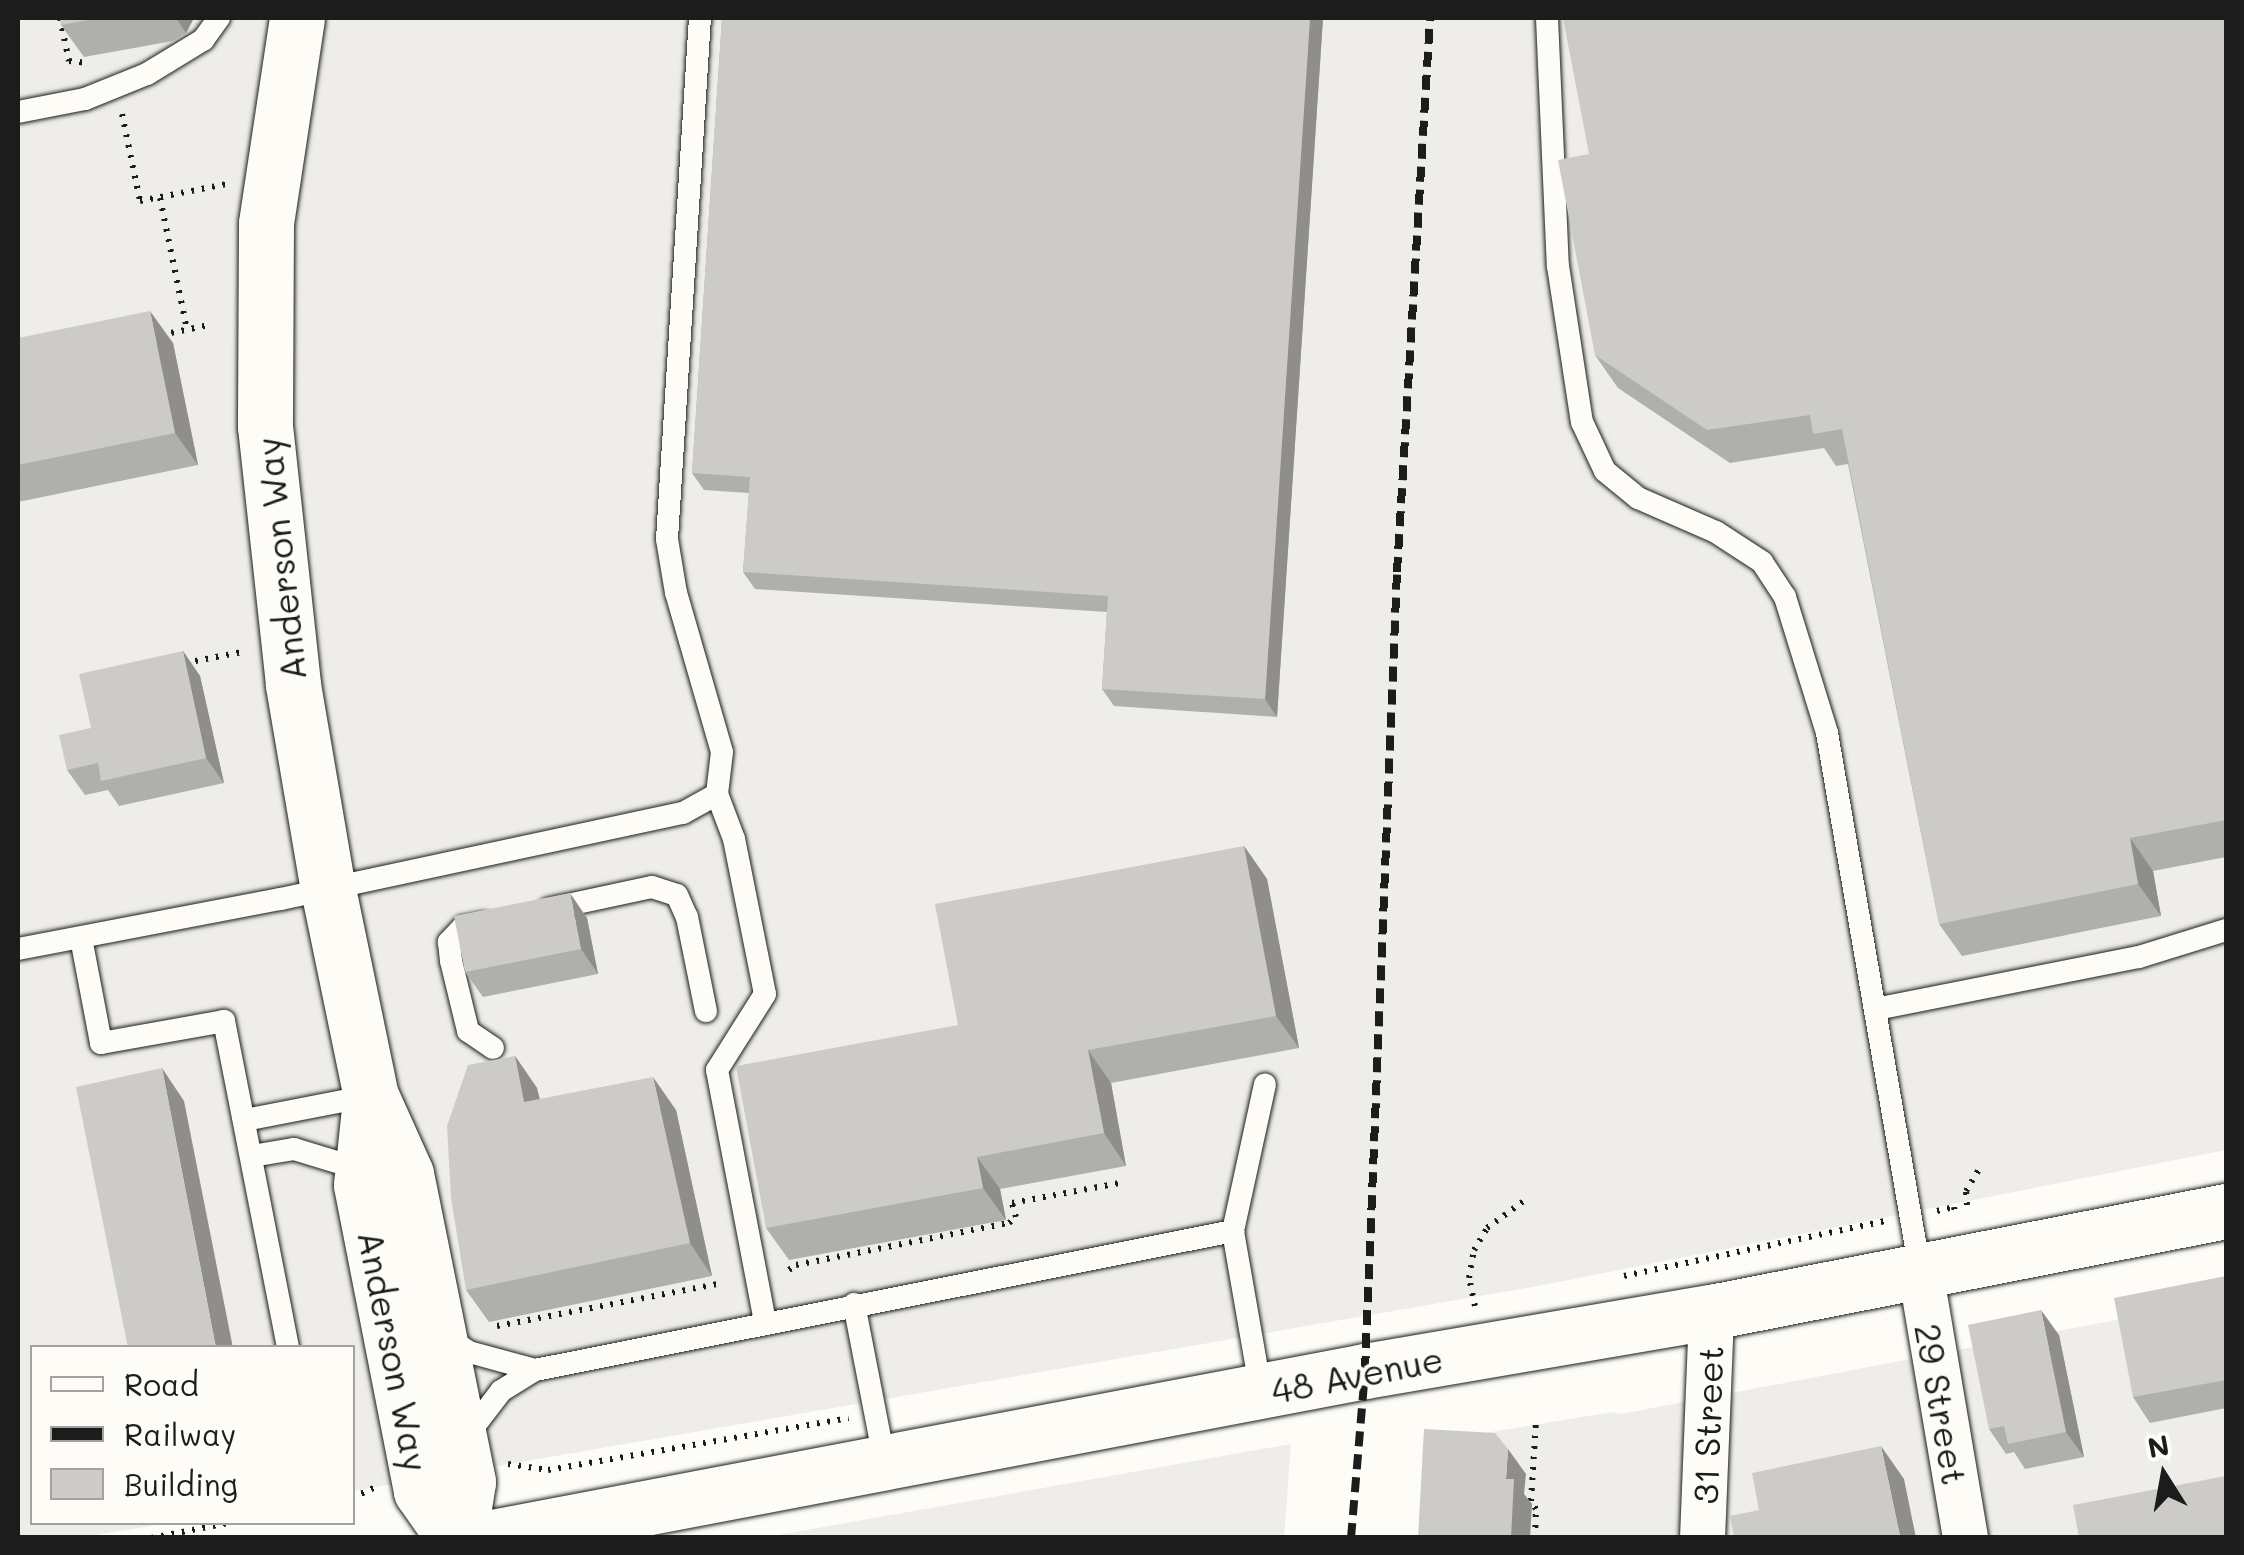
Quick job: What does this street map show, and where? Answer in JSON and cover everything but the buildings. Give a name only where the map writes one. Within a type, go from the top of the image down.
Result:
[{"type":"street","name":"Anderson Way","points":[[297,18],[266,224],[265,426],[293,685],[328,889],[371,1096],[406,1174],[468,1482],[456,1538]]},
{"type":"street","name":"Anderson Way","points":[[371,1096],[361,1185],[421,1491],[456,1538]]},
{"type":"street","name":"48 Avenue","points":[[487,1538],[1711,1312],[2226,1211]]},
{"type":"street","name":"29 Street","points":[[1920,1271],[1965,1538]]},
{"type":"street","name":"31 Street","points":[[1702,1538],[1711,1312]]},
{"type":"lane","points":[[18,112],[85,98],[147,74],[203,40],[218,18]]},
{"type":"lane","points":[[700,18],[667,539],[676,593],[722,752],[717,794],[734,839],[764,994],[717,1070],[765,1321]]},
{"type":"lane","points":[[1547,18],[1558,266],[1582,422],[1605,471],[1638,498],[1716,532],[1762,562],[1785,597],[1828,733],[1920,1271]]},
{"type":"lane","points":[[18,949],[328,889],[683,813],[717,794]]},
{"type":"lane","points":[[493,1048],[468,1032],[449,942],[463,927],[652,887],[676,895],[687,918],[706,1011]]},
{"type":"lane","points":[[1876,1009],[2139,957],[2226,930]]},
{"type":"lane","points":[[81,938],[101,1043],[224,1021],[287,1345]]},
{"type":"lane","points":[[1262,1392],[1233,1230],[1266,1084]]},
{"type":"lane","points":[[244,1120],[371,1096]]},
{"type":"lane","points":[[252,1156],[294,1149],[363,1170]]},
{"type":"lane","points":[[460,1445],[501,1391],[535,1370],[1233,1230]]},
{"type":"lane","points":[[854,1304],[885,1465]]},
{"type":"lane","points":[[437,1331],[469,1352],[535,1370]]},
{"type":"path","points":[[60,18],[69,61],[104,65]]},
{"type":"path","points":[[112,105],[122,112],[140,201],[228,184]]},
{"type":"path","points":[[160,198],[187,330]]},
{"type":"path","points":[[149,337],[209,326]]},
{"type":"path","points":[[166,666],[242,652]]},
{"type":"path","points":[[1967,1205],[1966,1191],[1981,1166]]},
{"type":"path","points":[[790,1270],[796,1264],[1009,1222],[1016,1217],[1012,1204],[1125,1182]]},
{"type":"path","points":[[1475,1307],[1469,1278],[1474,1250],[1487,1228],[1525,1200]]},
{"type":"path","points":[[496,1327],[722,1283]]},
{"type":"path","points":[[1534,1538],[1536,1510],[1531,1501],[1536,1421]]},
{"type":"path","points":[[355,1496],[366,1488]]},
{"type":"path","points":[[151,1538],[218,1525]]},
{"type":"shaded area","points":[[18,18],[2226,18],[2226,1150],[1538,1286],[355,1491],[355,1345],[30,1345],[30,1525],[157,1525],[82,1537],[18,1537]]},
{"type":"shaded area","points":[[2226,1299],[2226,1537],[1419,1538],[1423,1443],[1613,1412],[1621,1414]]},
{"type":"shaded area","points":[[1291,1444],[1284,1537],[767,1537]]},
{"type":"railway","points":[[1351,1538],[1365,1371],[1397,572],[1430,18]]}]
